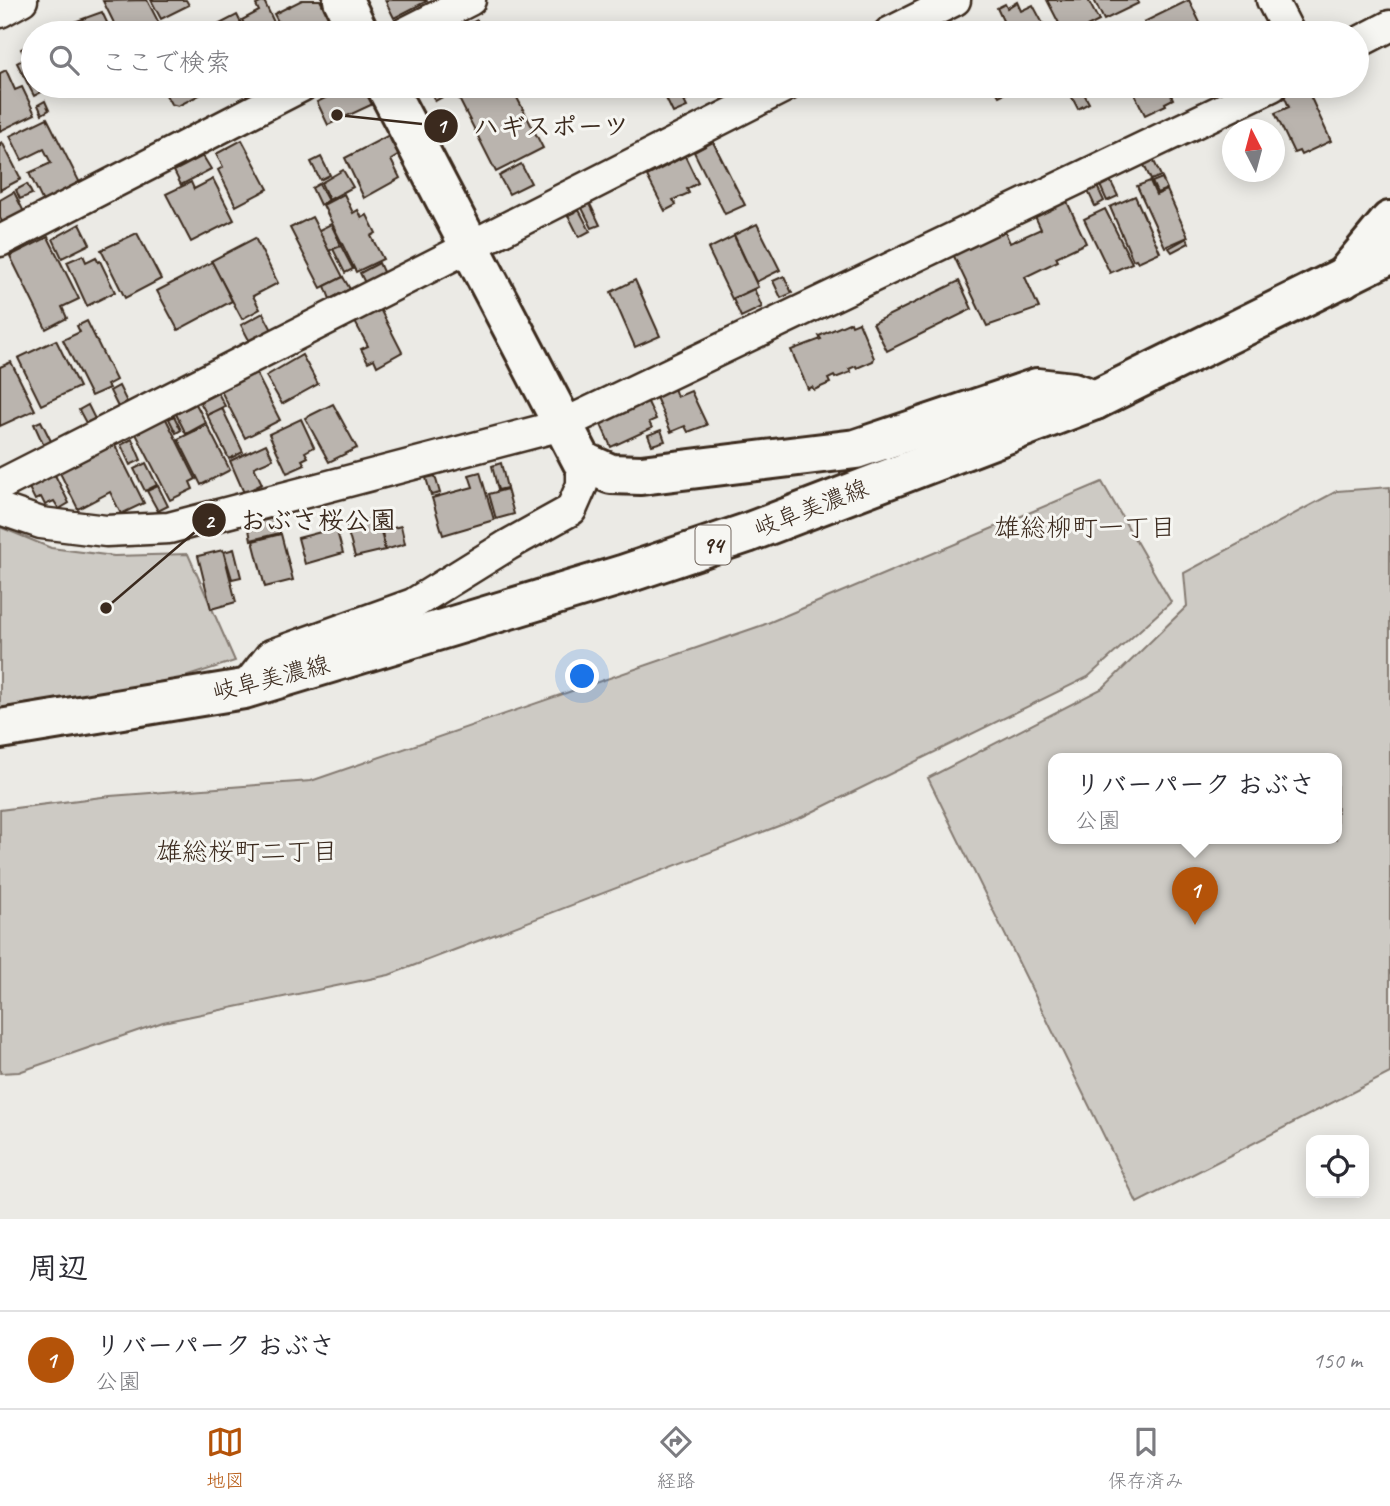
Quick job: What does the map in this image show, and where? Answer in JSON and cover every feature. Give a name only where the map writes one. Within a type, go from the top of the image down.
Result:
[{"type":"main road","points":[[343,0],[353,21]]},
{"type":"main road","points":[[392,98],[582,461],[611,474],[640,475],[856,449],[1037,388],[1073,392],[1095,400]]},
{"type":"main road","points":[[1343,278],[1390,221]]},
{"type":"main road","name":"岐阜美濃線","points":[[0,729],[244,689],[622,575],[747,533],[1095,400],[1390,254]]},
{"type":"street","points":[[0,12],[22,0]]},
{"type":"street","points":[[429,21],[470,0]]},
{"type":"street","points":[[913,21],[955,0]]},
{"type":"street","points":[[1272,0],[1283,21]]},
{"type":"street","points":[[1369,37],[1390,26]]},
{"type":"street","points":[[0,241],[279,98]]},
{"type":"street","points":[[0,485],[762,98]]},
{"type":"street","points":[[0,509],[41,523],[106,531],[169,528],[562,425],[1247,98]]},
{"type":"street","points":[[244,689],[271,655],[413,604],[508,545],[571,510],[582,485],[582,461]]},
{"type":"shaded area","points":[[1102,482],[1171,602],[1088,677],[802,817],[389,975],[163,1022],[19,1072],[0,1073],[0,810],[110,796],[311,781],[763,625]]},
{"type":"shaded area","points":[[1390,487],[1390,1073],[1137,1203],[928,778],[1103,688],[1187,606],[1184,573],[1337,491]]},
{"type":"shaded area","points":[[0,527],[51,548],[114,556],[188,554],[235,661],[141,691],[0,708]]},
{"type":"building","points":[[147,0],[158,21],[113,21],[103,1]]},
{"type":"building","points":[[151,0],[186,0],[189,5],[161,19]]},
{"type":"building","points":[[302,0],[320,0],[331,21],[278,21],[274,14]]},
{"type":"building","points":[[385,0],[426,0],[427,1],[394,18]]},
{"type":"building","points":[[1047,0],[1091,0],[1089,2],[1099,21],[1058,21]]},
{"type":"building","points":[[1094,0],[1137,0],[1139,3],[1104,20]]},
{"type":"building","points":[[1189,0],[1199,21],[1146,21]]},
{"type":"building","points":[[264,1],[273,21],[243,21],[259,11],[256,5]]},
{"type":"building","points":[[1017,2],[1021,11],[1033,5],[1042,21],[1003,21],[997,8],[1005,4],[1007,8]]},
{"type":"building","points":[[102,12],[106,21],[77,21]]},
{"type":"building","points":[[237,15],[240,21],[226,21]]},
{"type":"building","points":[[6,70],[15,90],[21,87],[21,98],[27,98],[35,114],[0,131],[0,73]]},
{"type":"building","points":[[168,98],[194,98],[178,106],[171,104]]},
{"type":"building","points":[[325,98],[370,98],[373,104],[328,125],[317,102]]},
{"type":"building","points":[[459,98],[517,98],[543,148],[496,172]]},
{"type":"building","points":[[666,98],[690,98],[684,101],[687,107],[673,113]]},
{"type":"building","points":[[1072,98],[1086,98],[1089,103],[1078,109]]},
{"type":"building","points":[[1136,98],[1173,98],[1166,105],[1145,115]]},
{"type":"building","points":[[1285,98],[1311,98],[1331,141],[1301,155],[1299,151],[1294,153],[1285,134],[1285,119],[1278,119],[1275,113],[1289,107]]},
{"type":"building","points":[[45,101],[49,110],[42,114],[38,105]]},
{"type":"building","points":[[47,118],[80,183],[43,202],[29,173],[51,163],[44,149],[22,160],[10,136]]},
{"type":"building","points":[[389,135],[399,155],[391,160],[400,178],[364,198],[345,158]]},
{"type":"building","points":[[242,140],[268,189],[236,206],[218,170],[223,167],[216,154]]},
{"type":"building","points":[[2,142],[21,179],[0,190],[0,143]]},
{"type":"building","points":[[713,142],[745,205],[725,214],[694,152]]},
{"type":"building","points":[[203,156],[211,169],[181,185],[174,171]]},
{"type":"building","points":[[685,156],[698,183],[687,189],[689,193],[673,200],[676,205],[665,211],[647,176]]},
{"type":"building","points":[[321,157],[330,175],[320,180],[311,162]]},
{"type":"building","points":[[1152,157],[1161,176],[1151,180],[1142,161]]},
{"type":"building","points":[[521,164],[531,183],[509,194],[499,176]]},
{"type":"building","points":[[343,170],[353,187],[329,200],[321,183]]},
{"type":"building","points":[[1108,176],[1118,196],[1107,201],[1098,181]]},
{"type":"building","points":[[1162,178],[1167,189],[1157,193],[1152,182]]},
{"type":"building","points":[[213,179],[234,220],[191,242],[166,194],[191,182],[194,189]]},
{"type":"building","points":[[1150,181],[1156,195],[1167,190],[1188,237],[1165,247],[1137,186]]},
{"type":"building","points":[[1095,182],[1104,201],[1095,206],[1086,187]]},
{"type":"building","points":[[27,184],[32,194],[20,199],[16,190]]},
{"type":"building","points":[[319,184],[328,201],[320,205],[312,188]]},
{"type":"building","points":[[14,192],[24,212],[2,222],[0,200]]},
{"type":"building","points":[[344,194],[353,213],[358,210],[362,218],[367,215],[376,233],[371,236],[383,259],[356,272],[323,205]]},
{"type":"building","points":[[1064,195],[1086,243],[1056,257],[1058,261],[1025,277],[1039,308],[987,326],[951,250],[1002,225],[1010,243],[1041,229],[1032,210]]},
{"type":"building","points":[[1135,196],[1160,252],[1138,262],[1133,260],[1110,207]]},
{"type":"building","points":[[590,204],[600,225],[592,228],[582,208]]},
{"type":"building","points":[[1105,209],[1132,263],[1110,273],[1084,219]]},
{"type":"building","points":[[579,210],[590,231],[579,237],[568,215]]},
{"type":"building","points":[[312,217],[343,277],[321,288],[290,228]]},
{"type":"building","points":[[80,224],[90,244],[62,258],[53,239]]},
{"type":"building","points":[[331,224],[341,245],[329,251],[319,230]]},
{"type":"building","points":[[757,224],[780,270],[756,282],[734,235]]},
{"type":"building","points":[[137,233],[161,279],[125,298],[101,250]]},
{"type":"building","points":[[734,236],[758,287],[732,299],[708,249]]},
{"type":"building","points":[[48,237],[79,299],[62,307],[67,318],[46,329],[10,256]]},
{"type":"building","points":[[255,238],[278,283],[253,296],[260,309],[242,319],[211,261]]},
{"type":"building","points":[[1187,238],[1189,243],[1172,252],[1169,248]]},
{"type":"building","points":[[341,246],[353,269],[345,273],[333,249]]},
{"type":"building","points":[[83,255],[86,262],[96,257],[98,262],[100,261],[115,292],[87,306],[67,262]]},
{"type":"building","points":[[212,262],[232,301],[178,330],[157,291]]},
{"type":"building","points":[[379,263],[384,274],[365,283],[360,273]]},
{"type":"building","points":[[784,276],[792,293],[781,298],[773,281]]},
{"type":"building","points":[[343,277],[350,289],[330,299],[325,286]]},
{"type":"building","points":[[635,280],[660,336],[635,347],[611,292]]},
{"type":"building","points":[[959,281],[972,309],[887,351],[873,323]]},
{"type":"building","points":[[754,289],[762,307],[741,317],[733,299]]},
{"type":"building","points":[[380,309],[402,352],[377,366],[374,359],[368,362],[361,349],[368,346],[355,322]]},
{"type":"building","points":[[263,313],[272,330],[250,342],[241,325]]},
{"type":"building","points":[[87,321],[116,380],[107,385],[109,388],[91,396],[63,340],[80,332],[77,326]]},
{"type":"building","points":[[851,322],[852,325],[859,322],[873,361],[849,369],[851,372],[835,378],[834,376],[828,379],[830,383],[814,390],[812,387],[808,389],[791,350],[821,339],[819,336]]},
{"type":"building","points":[[56,340],[79,387],[41,405],[18,358]]},
{"type":"building","points":[[302,355],[318,384],[282,404],[266,376]]},
{"type":"building","points":[[11,362],[35,410],[0,426],[0,367]]},
{"type":"building","points":[[255,371],[280,420],[245,438],[220,389]]},
{"type":"building","points":[[119,386],[127,402],[118,407],[110,391]]},
{"type":"building","points":[[674,388],[677,397],[691,391],[707,425],[688,432],[685,426],[671,432],[655,395]]},
{"type":"building","points":[[218,393],[225,406],[207,415],[200,402]]},
{"type":"building","points":[[645,396],[656,419],[649,422],[652,428],[611,447],[598,418]]},
{"type":"building","points":[[196,404],[206,423],[186,434],[176,414]]},
{"type":"building","points":[[333,404],[357,448],[329,462],[305,418]]},
{"type":"building","points":[[88,405],[95,419],[86,423],[79,410]]},
{"type":"building","points":[[222,408],[243,452],[229,459],[207,415]]},
{"type":"building","points":[[174,416],[181,430],[176,433],[169,419]]},
{"type":"building","points":[[165,417],[196,479],[190,482],[193,489],[170,500],[135,432]]},
{"type":"building","points":[[301,419],[314,447],[305,452],[308,457],[302,460],[305,465],[287,473],[269,434]]},
{"type":"building","points":[[41,421],[52,443],[44,446],[34,424]]},
{"type":"building","points":[[207,425],[230,470],[201,485],[178,439]]},
{"type":"building","points":[[661,430],[665,441],[652,445],[648,435]]},
{"type":"building","points":[[132,439],[141,460],[130,465],[121,445]]},
{"type":"building","points":[[114,443],[144,503],[121,514],[110,492],[78,509],[59,471]]},
{"type":"building","points":[[266,444],[273,459],[254,467],[262,484],[244,493],[230,461]]},
{"type":"building","points":[[146,463],[157,485],[145,491],[134,469]]},
{"type":"building","points":[[501,463],[507,488],[498,490],[492,466]]},
{"type":"building","points":[[480,472],[494,520],[443,535],[432,498],[473,487],[469,475]]},
{"type":"building","points":[[54,473],[69,503],[59,509],[54,501],[45,505],[41,497],[35,500],[28,486]]},
{"type":"building","points":[[435,476],[440,493],[431,495],[426,478]]},
{"type":"building","points":[[158,486],[168,506],[158,511],[147,491]]},
{"type":"building","points":[[507,489],[514,514],[496,519],[489,494]]},
{"type":"building","points":[[277,517],[280,533],[251,540],[248,524]]},
{"type":"building","points":[[378,517],[385,550],[355,557],[346,525]]},
{"type":"building","points":[[401,526],[405,544],[385,550],[382,531]]},
{"type":"building","points":[[336,528],[343,553],[305,564],[298,538]]},
{"type":"building","points":[[281,534],[293,580],[265,587],[253,541]]},
{"type":"building","points":[[234,549],[241,577],[232,579],[224,552]]},
{"type":"building","points":[[223,550],[236,602],[211,609],[198,556]]},
{"type":"place","name":"ハギスポーツ","points":[[337,115]]},
{"type":"place","name":"おぶさ桜公園","points":[[106,608]]},
{"type":"place","name":"リバーパーク おぶさ","points":[[1195,925]]},
{"type":"district","name":"雄総柳町一丁目","points":[[1085,527]]},
{"type":"district","name":"雄総桜町二丁目","points":[[247,851]]}]
